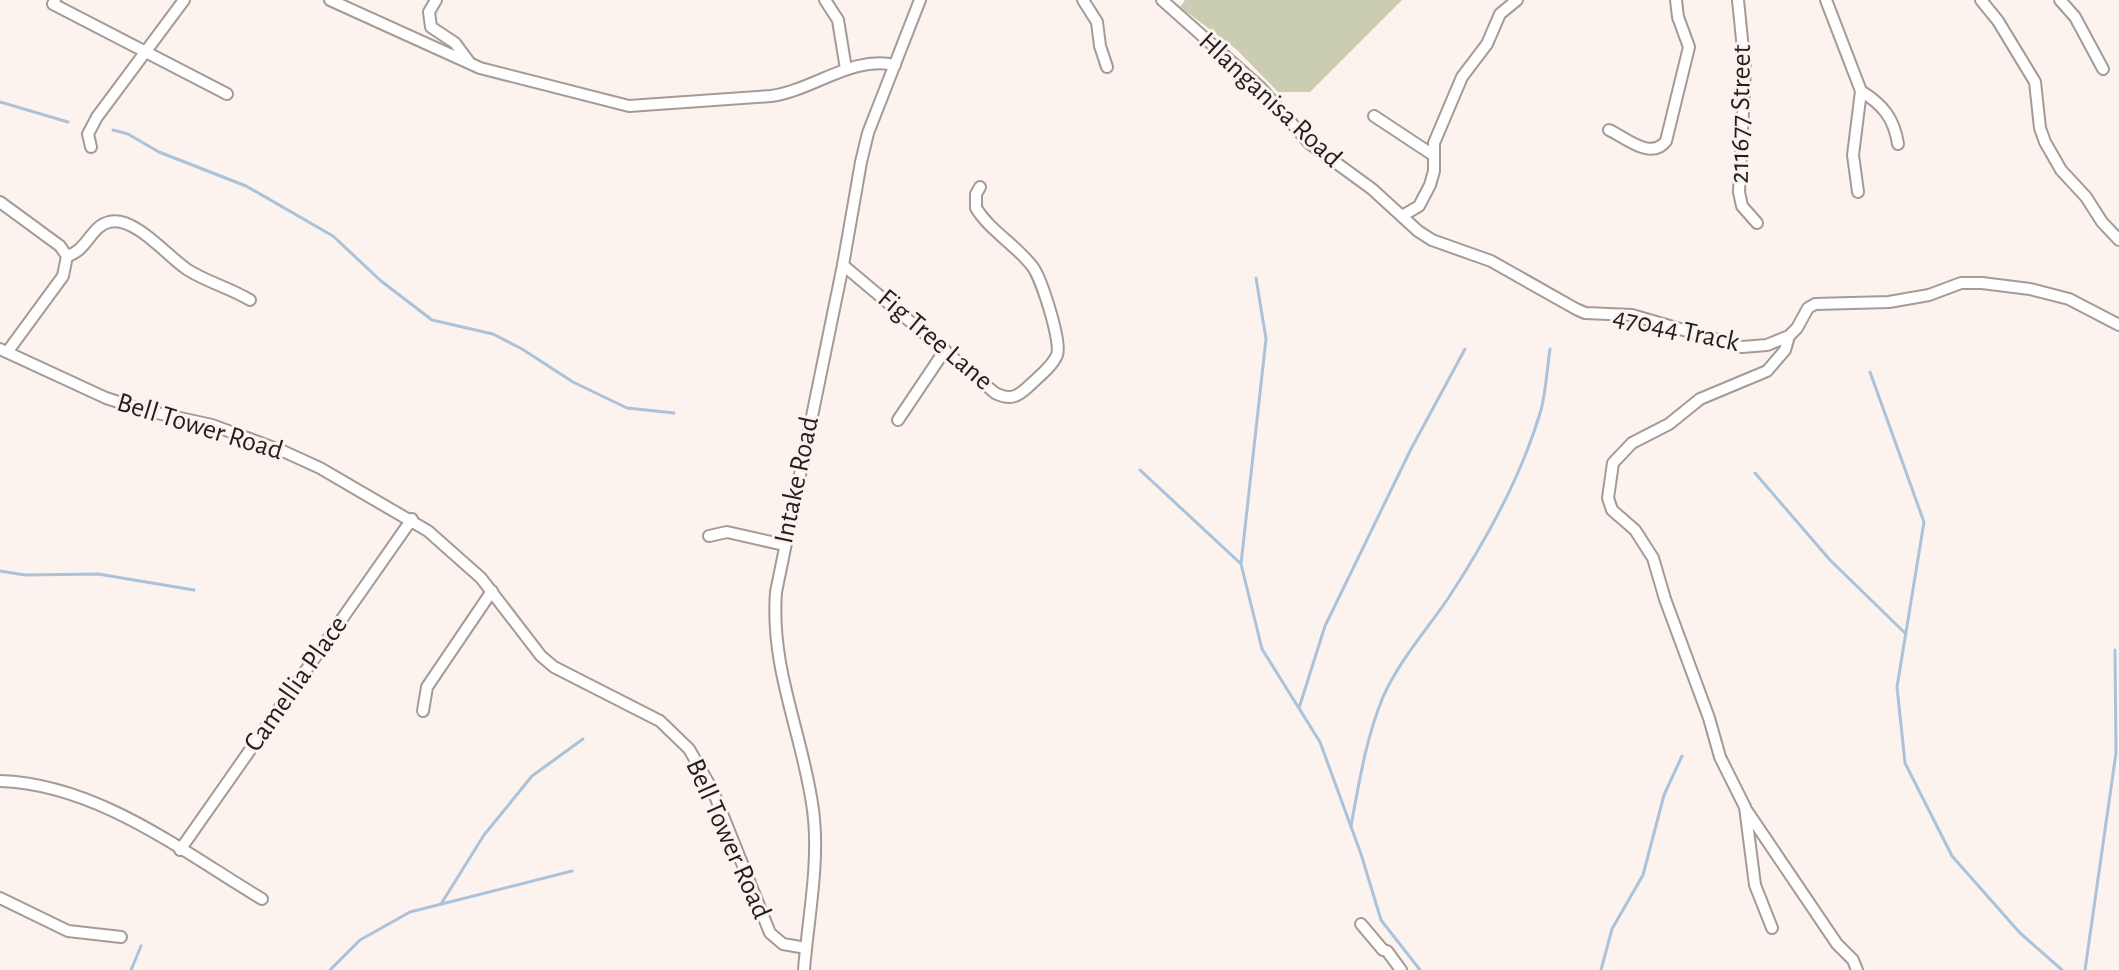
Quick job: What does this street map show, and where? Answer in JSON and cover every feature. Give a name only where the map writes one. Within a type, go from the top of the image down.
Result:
[{"type":"street","points":[[91,147],[88,134],[97,117],[184,0]]},
{"type":"street","points":[[330,0],[470,64],[601,99],[641,106],[790,93],[846,69],[873,62],[895,65]]},
{"type":"street","points":[[436,0],[429,12],[431,27],[455,43],[470,64]]},
{"type":"street","points":[[825,0],[838,20],[846,69]]},
{"type":"street","name":"Intake Road","points":[[804,970],[814,866],[813,813],[804,759],[777,658],[774,609],[784,545],[868,133],[920,0]]},
{"type":"street","points":[[1083,0],[1097,22],[1107,67]]},
{"type":"street","name":"Hlanganisa Road","points":[[1162,0],[1261,88],[1309,143],[1372,189],[1432,240],[1459,250]]},
{"type":"street","points":[[1402,216],[1419,206],[1424,198],[1432,179],[1434,143],[1462,77],[1483,51],[1500,14],[1517,0]]},
{"type":"street","points":[[1609,130],[1630,144],[1654,149],[1666,141],[1689,47],[1678,17],[1676,0]]},
{"type":"street","name":"211677 Street","points":[[1738,0],[1745,69],[1739,192],[1742,206],[1757,223]]},
{"type":"street","points":[[1826,0],[1861,91],[1853,155],[1858,192]]},
{"type":"street","points":[[1981,0],[1998,21],[2035,82],[2040,128],[2061,170],[2119,240]]},
{"type":"street","points":[[2060,0],[2075,17],[2103,69]]},
{"type":"street","points":[[54,2],[227,94]]},
{"type":"street","points":[[1861,91],[1886,110],[1896,131],[1898,144]]},
{"type":"street","points":[[1374,116],[1433,155]]},
{"type":"street","name":"Fig Tree Lane","points":[[843,265],[995,393],[1008,398],[1020,394],[1053,362],[1057,354],[1057,341],[1039,279],[1032,266],[980,216],[975,201],[980,187]]},
{"type":"street","points":[[0,202],[60,246],[67,256],[63,276],[4,350]]},
{"type":"street","points":[[67,256],[77,253],[103,224],[115,220],[143,234],[191,272],[250,300]]},
{"type":"street","name":"47044 Track","points":[[1459,250],[1491,261],[1585,313],[1632,315],[1742,347],[1767,345],[1789,336]]},
{"type":"street","points":[[1857,970],[1853,960],[1830,935],[1745,807],[1720,757],[1653,558],[1635,530],[1612,510],[1608,498],[1610,478],[1617,458],[1632,443],[1669,424],[1700,399],[1767,371],[1785,350],[1789,336],[1808,308],[1815,304],[1914,298],[1961,283],[2012,286],[2086,305],[2119,325]]},
{"type":"street","name":"Bell Tower Road","points":[[4,350],[106,398],[143,410],[212,425],[285,452],[412,519],[481,578],[541,656],[554,667],[660,721],[681,741],[713,791],[770,933],[783,944],[806,948]]},
{"type":"street","points":[[898,420],[945,350]]},
{"type":"street","name":"Camellia Place","points":[[180,850],[412,519]]},
{"type":"street","points":[[709,536],[727,532],[784,545]]},
{"type":"street","points":[[423,711],[427,687],[492,591]]},
{"type":"street","points":[[0,781],[41,787],[91,800],[262,899]]},
{"type":"street","points":[[1745,807],[1755,885],[1772,928]]},
{"type":"street","points":[[0,898],[68,931],[121,937]]},
{"type":"street","points":[[1361,924],[1401,970]]},
{"type":"green space","points":[[1185,0],[1402,0],[1310,92],[1278,92],[1236,49],[1180,7]]},
{"type":"waterway","points":[[0,102],[68,122]]},
{"type":"waterway","points":[[113,130],[128,134],[159,152],[246,186],[333,236],[381,281],[432,320],[493,334],[573,382],[627,408],[674,413]]},
{"type":"waterway","points":[[1256,278],[1266,339],[1241,564],[1262,649],[1320,742],[1361,854],[1381,920],[1420,970]]},
{"type":"waterway","points":[[1299,708],[1325,626],[1411,449],[1465,349]]},
{"type":"waterway","points":[[1351,826],[1368,744],[1383,697],[1404,659],[1475,555],[1513,484],[1541,410],[1550,349]]},
{"type":"waterway","points":[[1870,372],[1924,522],[1897,687],[1905,763],[1952,856],[2020,933],[2062,970]]},
{"type":"waterway","points":[[1140,470],[1240,563]]},
{"type":"waterway","points":[[1755,473],[1830,560],[1906,634]]},
{"type":"waterway","points":[[0,571],[25,575],[98,574],[194,590]]},
{"type":"waterway","points":[[2085,970],[2116,753],[2115,650]]},
{"type":"waterway","points":[[441,904],[484,835],[532,776],[583,739]]},
{"type":"waterway","points":[[1601,970],[1612,929],[1643,875],[1664,795],[1682,756]]},
{"type":"waterway","points":[[330,970],[360,940],[410,912],[572,871]]},
{"type":"waterway","points":[[131,970],[141,946]]}]
